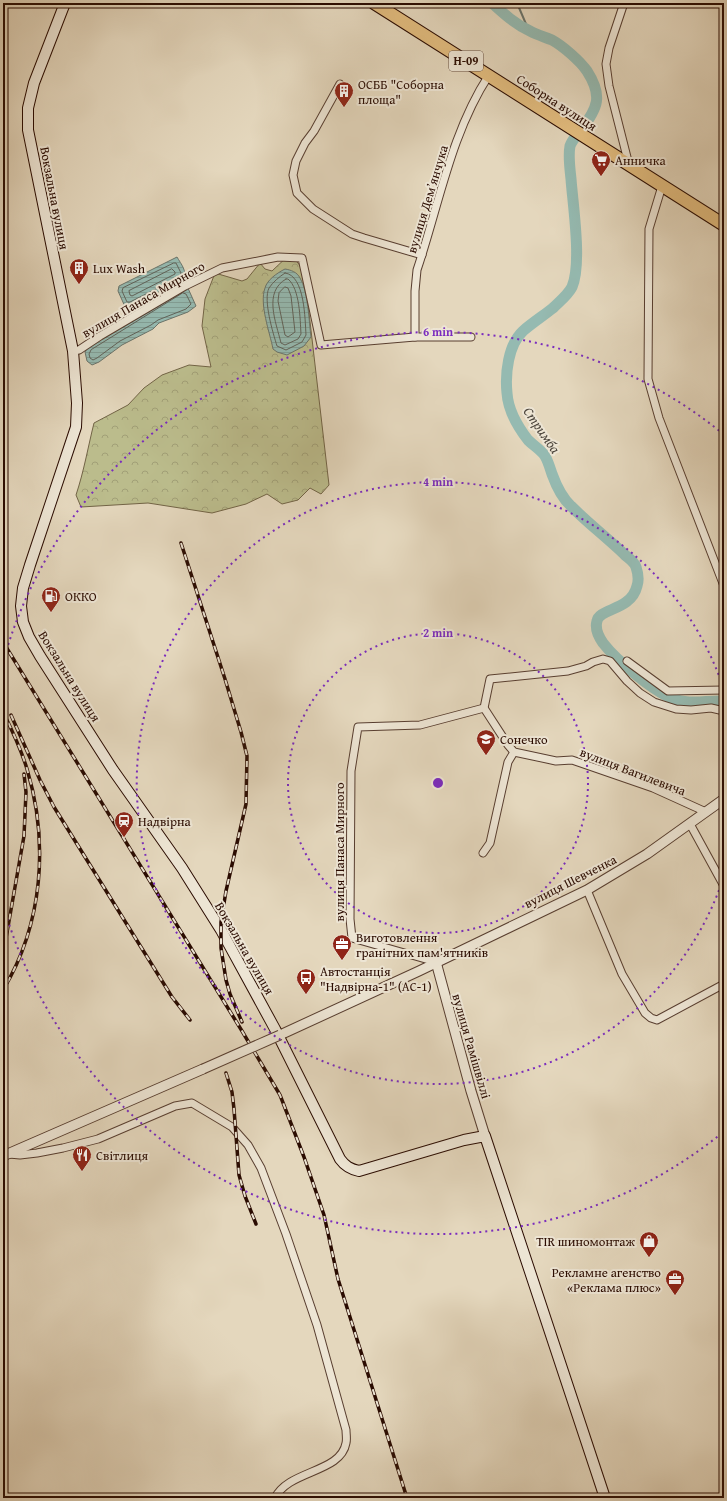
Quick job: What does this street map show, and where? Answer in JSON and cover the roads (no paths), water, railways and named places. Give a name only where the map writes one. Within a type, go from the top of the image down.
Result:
[{"type":"main road","name":"Вокзальна вулиця","points":[[64,3],[34,83],[28,108],[28,130],[73,352],[77,403],[76,427],[23,588],[21,606],[23,622],[40,656],[114,770],[182,868],[221,930],[275,1029],[344,1165],[352,1170],[359,1171],[464,1140],[485,1136]]},
{"type":"main road","name":"Соборна вулиця","points":[[374,3],[724,225]]},
{"type":"main road","points":[[485,1136],[605,1498]]},
{"type":"street","points":[[624,3],[609,48],[606,64],[609,86],[629,165]]},
{"type":"street","name":"вулиця Демʼянчука","points":[[415,337],[415,291],[417,270],[460,132],[475,97],[489,75]]},
{"type":"street","points":[[340,84],[296,161],[293,175],[297,193],[313,209],[352,234],[422,255]]},
{"type":"street","points":[[662,186],[649,229],[648,379],[659,418],[724,586]]},
{"type":"street","name":"вулиця Панаса Мирного","points":[[73,352],[79,350],[185,286],[222,268],[278,257],[302,258],[321,345],[415,337]]},
{"type":"street","points":[[415,337],[471,338]]},
{"type":"street","points":[[483,853],[490,843],[508,762],[514,752],[484,708],[490,679],[568,671],[603,660],[610,661],[636,689],[654,702],[676,709],[717,709],[724,711]]},
{"type":"street","points":[[627,661],[668,691],[724,690]]},
{"type":"street","name":"вулиця Панаса Мирного","points":[[436,962],[352,938],[350,919],[351,771],[358,727],[420,724],[484,708]]},
{"type":"street","name":"вулиця Вагилевича","points":[[514,752],[556,761],[572,760],[653,788],[706,812]]},
{"type":"street","name":"вулиця Шевченка","points":[[5,1155],[259,1044],[419,971],[587,890],[647,854],[724,799]]},
{"type":"street","points":[[690,824],[724,886]]},
{"type":"street","points":[[587,890],[622,974],[645,1013],[651,1018],[657,1020],[724,984]]},
{"type":"street","name":"вулиця Рамішвіллі","points":[[436,962],[485,1136]]},
{"type":"street","points":[[5,1155],[37,1154],[98,1139],[175,1106],[192,1103],[232,1127],[248,1145],[261,1168],[286,1234],[317,1325],[346,1430],[346,1442],[338,1459],[288,1484],[280,1489],[275,1498]]},
{"type":"water","points":[[177,257],[185,274],[183,279],[126,309],[118,291],[119,286]]},
{"type":"water","points":[[285,269],[296,273],[303,283],[309,315],[311,337],[304,346],[287,355],[273,349],[263,302],[263,295],[268,282]]},
{"type":"water","points":[[187,286],[196,306],[188,312],[159,323],[153,329],[122,345],[99,362],[92,365],[87,361],[85,352],[88,347]]},
{"type":"waterway","name":"Стримба","points":[[492,3],[519,25],[535,34],[552,40],[571,54],[587,71],[597,95],[595,108],[587,122],[572,142],[569,150],[577,250],[575,277],[572,287],[566,296],[523,331],[514,344],[507,369],[507,393],[509,406],[524,435],[545,456],[555,483],[568,503],[631,560],[636,567],[638,581],[634,594],[622,605],[603,614],[597,621],[597,632],[603,643],[637,676],[668,697],[688,702],[724,701]]},
{"type":"waterway","points":[[517,3],[529,31]]},
{"type":"railway","points":[[181,543],[225,679],[247,756],[246,804],[226,891],[221,922],[221,948],[226,980],[230,994],[242,1022]]},
{"type":"railway","points":[[3,642],[280,1095],[324,1215],[338,1279],[407,1498]]},
{"type":"railway","points":[[3,712],[22,754],[27,769],[34,797],[40,854],[34,910],[27,938],[16,965],[3,990]]},
{"type":"railway","points":[[11,715],[40,780],[54,807],[172,997],[190,1020]]},
{"type":"railway","points":[[3,955],[24,836],[26,792],[24,774]]},
{"type":"railway","points":[[226,1073],[232,1092],[239,1175],[245,1196],[256,1224]]},
{"type":"place","name":"ОСББ \"Соборна площа\"","points":[[344,108]]},
{"type":"place","name":"Анничка","points":[[601,177]]},
{"type":"place","name":"Lux Wash","points":[[79,285]]},
{"type":"place","name":"ОККО","points":[[51,613]]},
{"type":"place","name":"Сонечко","points":[[486,756]]},
{"type":"place","name":"Надвірна","points":[[124,838]]},
{"type":"place","name":"Виготовлення гранітних пам'ятників","points":[[342,961]]},
{"type":"place","name":"Автостанція \"Надвірна-1\" (АС-1)","points":[[306,995]]},
{"type":"place","name":"Світлиця","points":[[82,1172]]},
{"type":"place","name":"TIR шиномонтаж","points":[[649,1258]]},
{"type":"place","name":"Рекламне агенство «Реклама плюс»","points":[[675,1296]]}]
